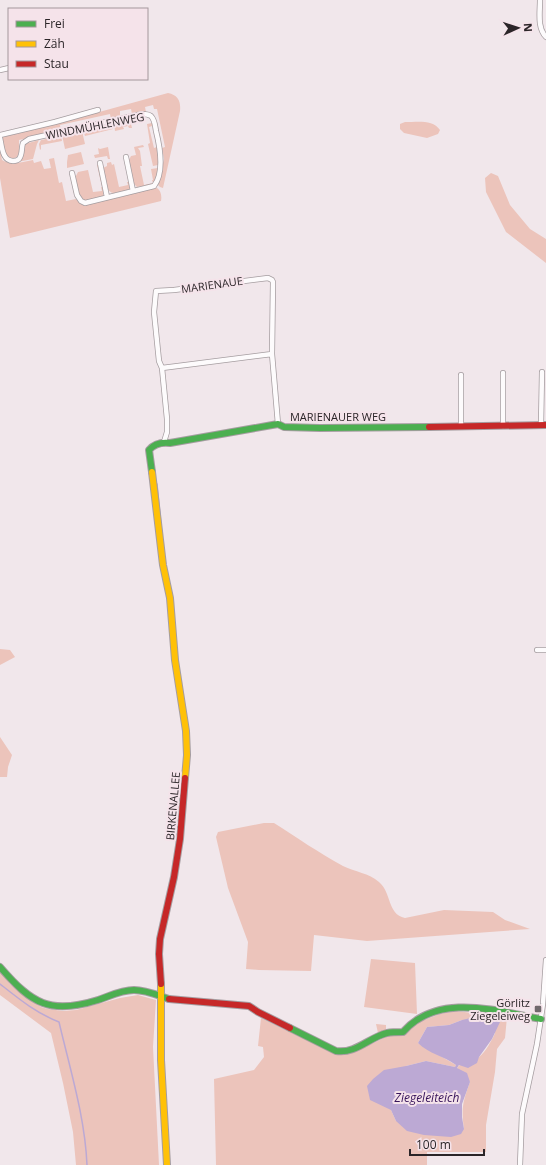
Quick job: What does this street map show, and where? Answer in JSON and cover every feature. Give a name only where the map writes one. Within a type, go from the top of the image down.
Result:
[{"type":"street","points":[[540,0],[540,26],[546,37]]},
{"type":"street","name":"WINDMÜHLENWEG","points":[[72,173],[77,195],[81,201],[88,202],[154,186],[157,182],[160,165],[160,149],[155,123],[149,115],[142,114],[29,139],[23,143],[21,155],[18,160],[9,160],[5,157],[0,136],[98,110]]},
{"type":"street","points":[[126,157],[133,191]]},
{"type":"street","points":[[100,163],[107,198]]},
{"type":"street","name":"MARIENAUE","points":[[164,442],[167,432],[167,419],[154,312],[156,291],[270,278],[273,282],[272,354],[278,424]]},
{"type":"street","points":[[162,368],[272,354]]},
{"type":"street","name":"MARIENAUER WEG","points":[[149,450],[152,446],[164,442],[170,443],[278,424],[284,428],[544,425],[542,372]]},
{"type":"street","points":[[503,373],[503,426]]},
{"type":"street","points":[[461,426],[462,375]]},
{"type":"street","name":"BIRKENALLEE","points":[[149,450],[163,566],[170,598],[175,660],[186,731],[187,755],[180,839],[174,877],[160,939],[159,958],[162,996],[161,1060],[167,1165]]},
{"type":"street","points":[[537,650],[546,650]]},
{"type":"street","points":[[520,1165],[522,1114],[541,1019],[546,960]]},
{"type":"street","points":[[0,967],[12,981],[33,999],[49,1006],[61,1008],[76,1006],[134,990],[149,992],[162,996],[166,999],[173,1000],[249,1006],[279,1023],[336,1051],[344,1052],[353,1050],[387,1034],[403,1032],[411,1024],[440,1009],[456,1007],[480,1008],[541,1019]]},
{"type":"shaded area","points":[[168,93],[174,95],[178,99],[180,111],[163,188],[158,185],[164,159],[162,148],[165,147],[157,109],[154,109],[153,105],[145,107],[146,112],[132,114],[131,109],[120,111],[120,117],[111,119],[110,114],[60,125],[61,131],[19,140],[19,152],[17,157],[11,159],[6,156],[2,139],[4,136],[74,119]]},
{"type":"shaded area","points":[[129,119],[132,128],[129,128],[128,126],[123,127],[124,129],[115,131],[115,122]]},
{"type":"shaded area","points":[[405,122],[429,123],[437,126],[440,130],[438,134],[427,138],[404,133],[400,129],[400,124]]},
{"type":"shaded area","points":[[111,123],[113,129],[85,136],[83,130]]},
{"type":"shaded area","points":[[152,123],[152,126],[149,127],[154,148],[157,147],[160,158],[158,165],[153,166],[148,144],[150,143],[147,124]]},
{"type":"shaded area","points":[[82,131],[85,144],[65,149],[62,135]]},
{"type":"shaded area","points":[[61,136],[62,141],[41,145],[40,150],[39,144],[41,140]]},
{"type":"shaded area","points":[[39,140],[33,159],[17,162],[25,144]]},
{"type":"shaded area","points":[[143,145],[144,147],[138,148],[140,151],[142,166],[140,166],[144,185],[153,183],[151,169],[158,168],[154,184],[137,187],[133,183],[129,160],[131,156],[136,155],[134,147]]},
{"type":"shaded area","points":[[108,147],[110,159],[108,159],[107,156],[95,158],[94,155],[99,154],[98,148]]},
{"type":"shaded area","points":[[0,149],[2,160],[6,162],[17,163],[33,160],[34,163],[41,161],[44,169],[51,168],[49,159],[54,158],[59,183],[62,182],[66,201],[76,199],[84,205],[155,187],[159,189],[161,193],[161,201],[10,238],[0,178]]},
{"type":"shaded area","points":[[81,152],[84,164],[67,168],[68,155]]},
{"type":"shaded area","points":[[125,159],[130,185],[130,189],[113,193],[107,188],[103,168],[107,166],[107,163],[111,162],[112,165],[114,164],[119,187],[128,185],[127,182],[129,182]]},
{"type":"shaded area","points":[[97,165],[104,192],[103,196],[85,201],[79,193],[76,176],[78,172],[88,170],[93,192],[102,191]]},
{"type":"shaded area","points":[[491,173],[498,176],[510,205],[530,229],[546,239],[546,263],[506,232],[486,192],[485,178]]},
{"type":"shaded area","points":[[0,649],[10,650],[15,657],[0,665]]},
{"type":"shaded area","points":[[0,737],[12,755],[8,767],[7,777],[0,777]]},
{"type":"shaded area","points":[[264,823],[274,823],[343,866],[375,879],[383,887],[392,908],[399,916],[405,918],[444,910],[493,912],[505,920],[530,929],[367,941],[314,935],[311,971],[246,969],[248,942],[228,888],[216,837],[218,832]]},
{"type":"shaded area","points":[[371,959],[415,963],[417,1014],[364,1007]]},
{"type":"shaded area","points":[[0,970],[10,984],[41,1007],[48,1009],[63,1011],[76,1010],[120,998],[138,995],[156,1000],[153,1047],[159,1165],[76,1165],[73,1132],[51,1033],[0,995]]},
{"type":"shaded area","points":[[456,1011],[507,1017],[505,1038],[497,1049],[495,1072],[486,1125],[486,1152],[427,1152],[427,1165],[216,1165],[214,1079],[254,1070],[264,1057],[263,1047],[258,1046],[261,1018],[340,1054],[361,1049],[386,1037],[406,1032],[419,1022],[440,1014]],"holes":[[[462,1020],[495,1033],[481,1055],[476,1059],[459,1065],[457,1068],[470,1082],[463,1105],[464,1129],[396,1121],[391,1110],[406,1066],[426,1061],[455,1067],[456,1065],[418,1043],[427,1027],[449,1025]]]},
{"type":"shaded area","points":[[376,1024],[386,1025],[386,1030],[378,1033]]},
{"type":"water","name":"Ziegeleiteich","points":[[479,1016],[500,1022],[492,1039],[479,1057],[477,1063],[468,1068],[459,1065],[457,1068],[467,1073],[470,1082],[462,1104],[464,1129],[461,1134],[451,1137],[424,1135],[407,1131],[396,1121],[391,1110],[370,1100],[367,1086],[384,1070],[426,1061],[455,1067],[456,1065],[427,1050],[418,1043],[427,1027],[449,1025]]},
{"type":"waterway","points":[[157,484],[162,535]]},
{"type":"waterway","points":[[0,984],[35,1010],[59,1022],[80,1111],[86,1147],[87,1165]]},
{"type":"traffic: fast","points":[[152,472],[149,450],[156,444],[161,443],[170,443],[278,424],[284,427],[320,428],[429,427]]},
{"type":"traffic: fast","points":[[0,967],[11,980],[32,998],[54,1006],[81,1004],[129,990],[147,992],[169,999]]},
{"type":"traffic: fast","points":[[290,1028],[336,1051],[343,1051],[356,1048],[380,1035],[393,1032],[403,1032],[417,1020],[433,1012],[450,1008],[487,1009],[541,1019]]},
{"type":"traffic: slow","points":[[152,472],[163,565],[170,598],[175,660],[186,731],[187,755],[185,778]]},
{"type":"traffic: slow","points":[[161,984],[161,1060],[167,1165]]},
{"type":"traffic: jam","points":[[429,427],[546,425]]},
{"type":"traffic: jam","points":[[161,984],[159,954],[160,939],[174,877],[180,839],[185,778]]},
{"type":"traffic: jam","points":[[169,999],[249,1006],[290,1028]]},
{"type":"place","name":"Görlitz Ziegeleiweg","points":[[538,1009]]}]
